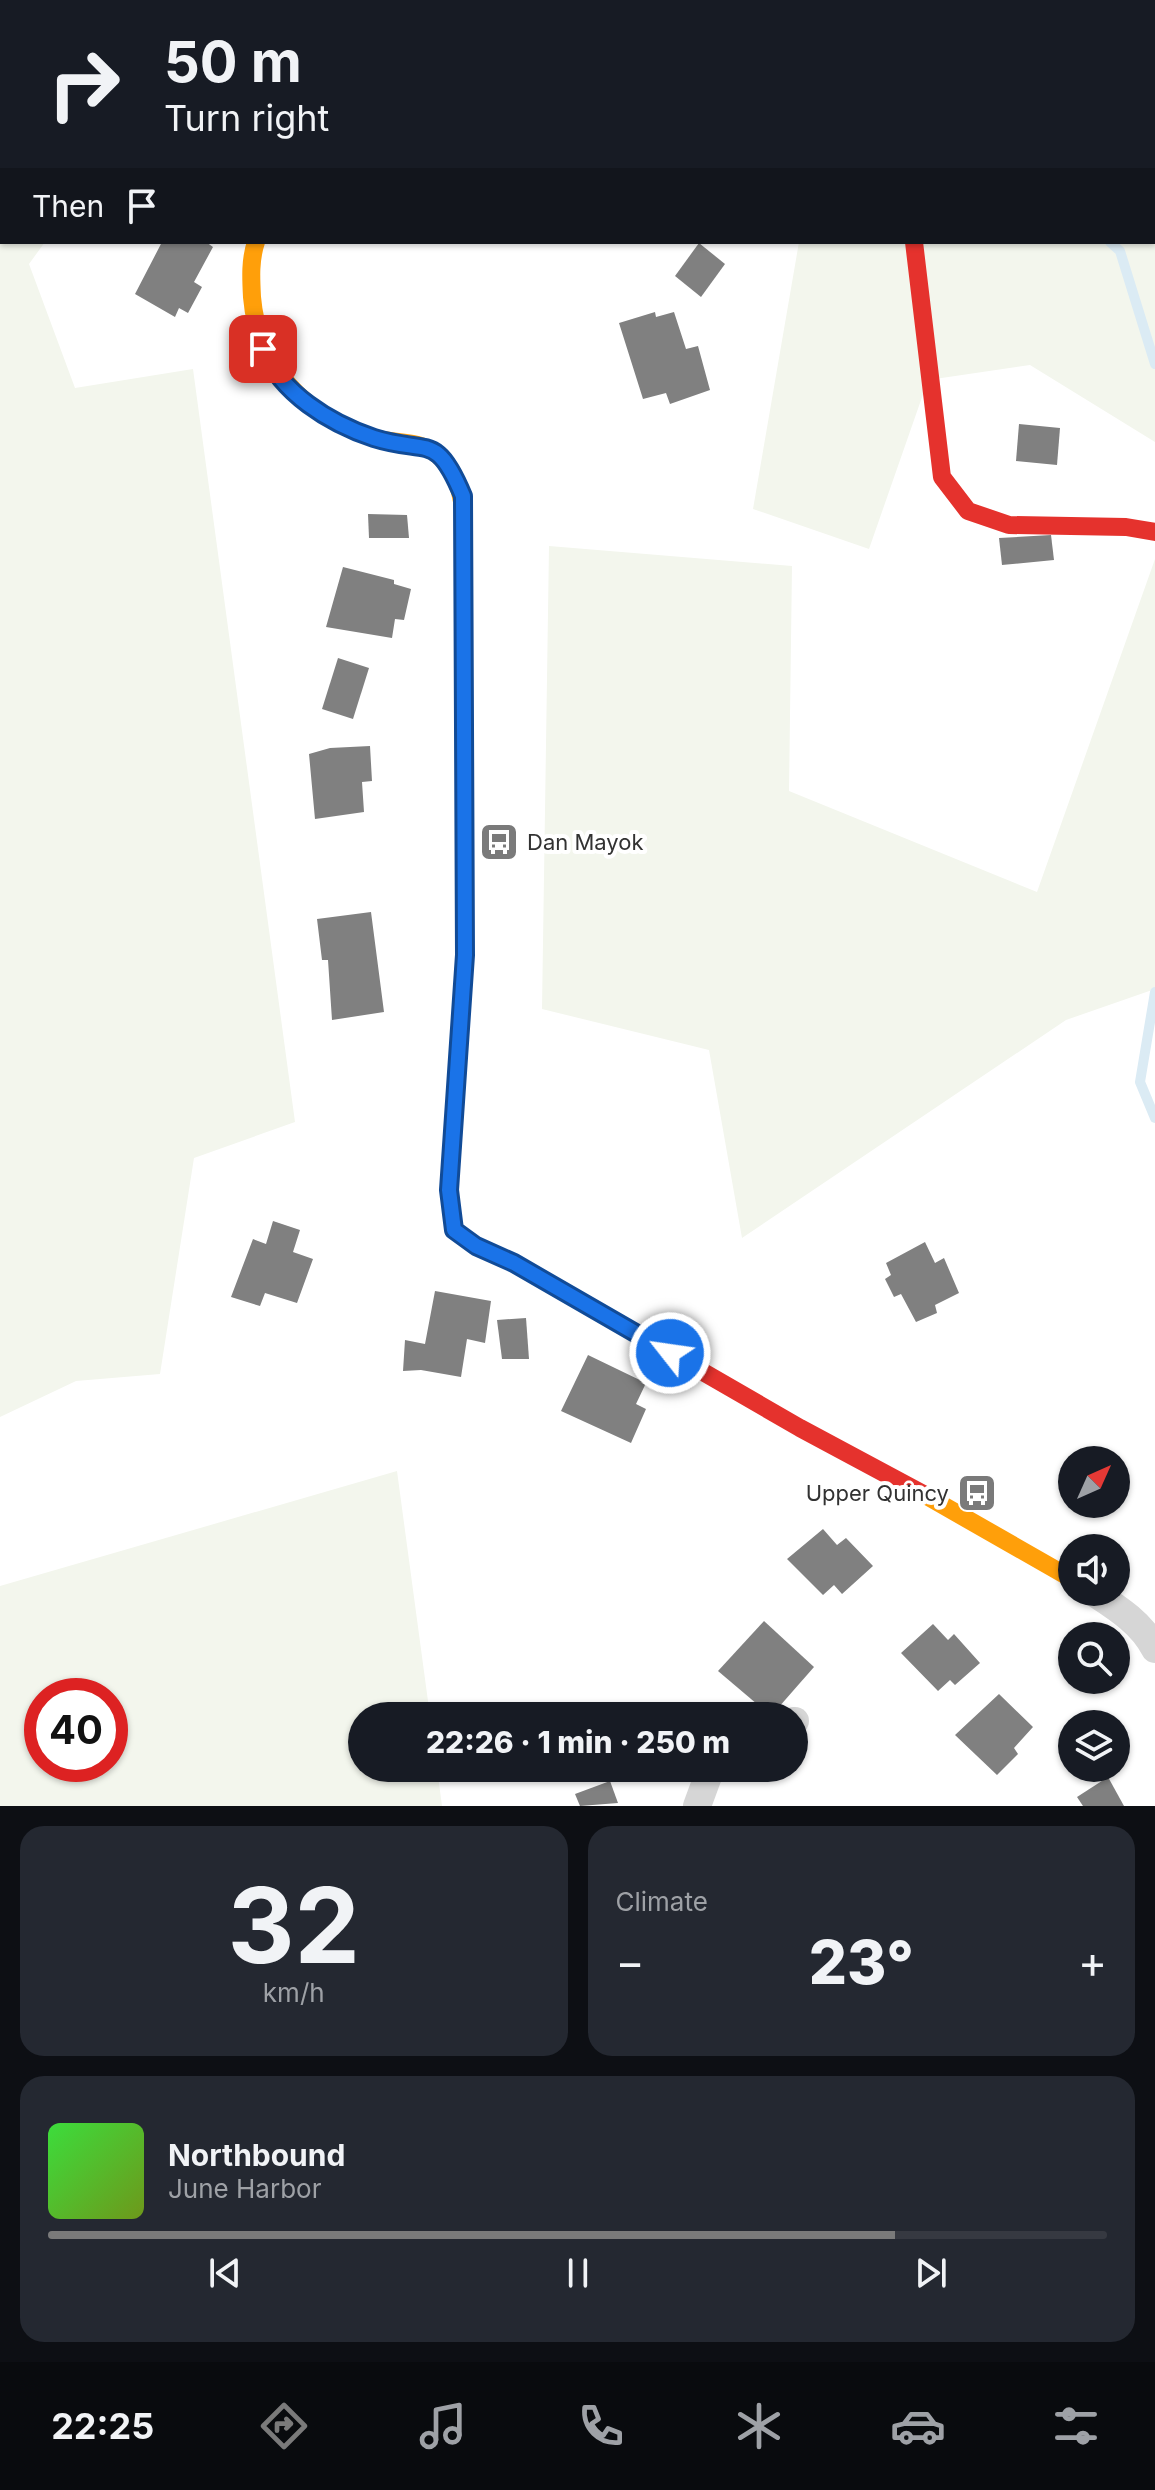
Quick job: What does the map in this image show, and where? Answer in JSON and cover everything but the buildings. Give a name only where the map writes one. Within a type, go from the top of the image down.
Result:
[{"type":"street","points":[[255,244],[250,258],[254,327],[272,370],[305,404],[319,411],[375,438],[425,445],[450,465],[463,496],[465,955],[449,1190],[454,1230],[476,1246],[514,1263],[800,1428],[1021,1547],[1058,1570]]},
{"type":"street","points":[[914,244],[942,477],[968,511],[1009,525],[1126,527],[1155,532]]},
{"type":"street","points":[[1115,1606],[1149,1637],[1155,1649]]},
{"type":"street","points":[[697,1806],[706,1782]]},
{"type":"shaded area","points":[[0,244],[44,244],[29,264],[75,388],[193,369],[295,1122],[194,1158],[160,1374],[76,1381],[0,1417]]},
{"type":"shaded area","points":[[799,244],[1155,244],[1155,442],[1030,365],[928,380],[869,549],[753,509]]},
{"type":"shaded area","points":[[549,546],[792,566],[789,791],[1037,892],[1155,559],[1155,989],[1066,1020],[742,1238],[709,1050],[542,1009]]},
{"type":"shaded area","points":[[397,1471],[428,1702],[348,1702],[348,1782],[439,1782],[442,1806],[0,1806],[0,1586]]},
{"type":"waterway","points":[[1112,244],[1120,251],[1155,364]]},
{"type":"waterway","points":[[1155,992],[1140,1082],[1155,1118]]},
{"type":"traffic: fast","points":[[452,1150],[465,955],[463,573]]},
{"type":"traffic: slow","points":[[256,244],[251,276],[252,297],[256,322],[275,366],[305,401],[325,415],[371,437],[427,448],[444,461],[453,473],[462,500],[463,573]]},
{"type":"traffic: slow","points":[[925,1495],[1058,1571]]},
{"type":"traffic: jam","points":[[914,244],[942,477],[968,511],[1009,525],[1126,527],[1155,532]]},
{"type":"traffic: jam","points":[[452,1150],[449,1190],[454,1230],[476,1246],[514,1263],[800,1428],[925,1495]]},
{"type":"place","name":"Dan Mayok","points":[[499,842]]},
{"type":"place","name":"Upper Quincy","points":[[977,1493]]},
{"type":"route","points":[[263,349],[272,370],[305,404],[375,438],[425,445],[450,465],[463,496],[465,955],[449,1190],[454,1230],[476,1246],[514,1263],[670,1353]]}]
